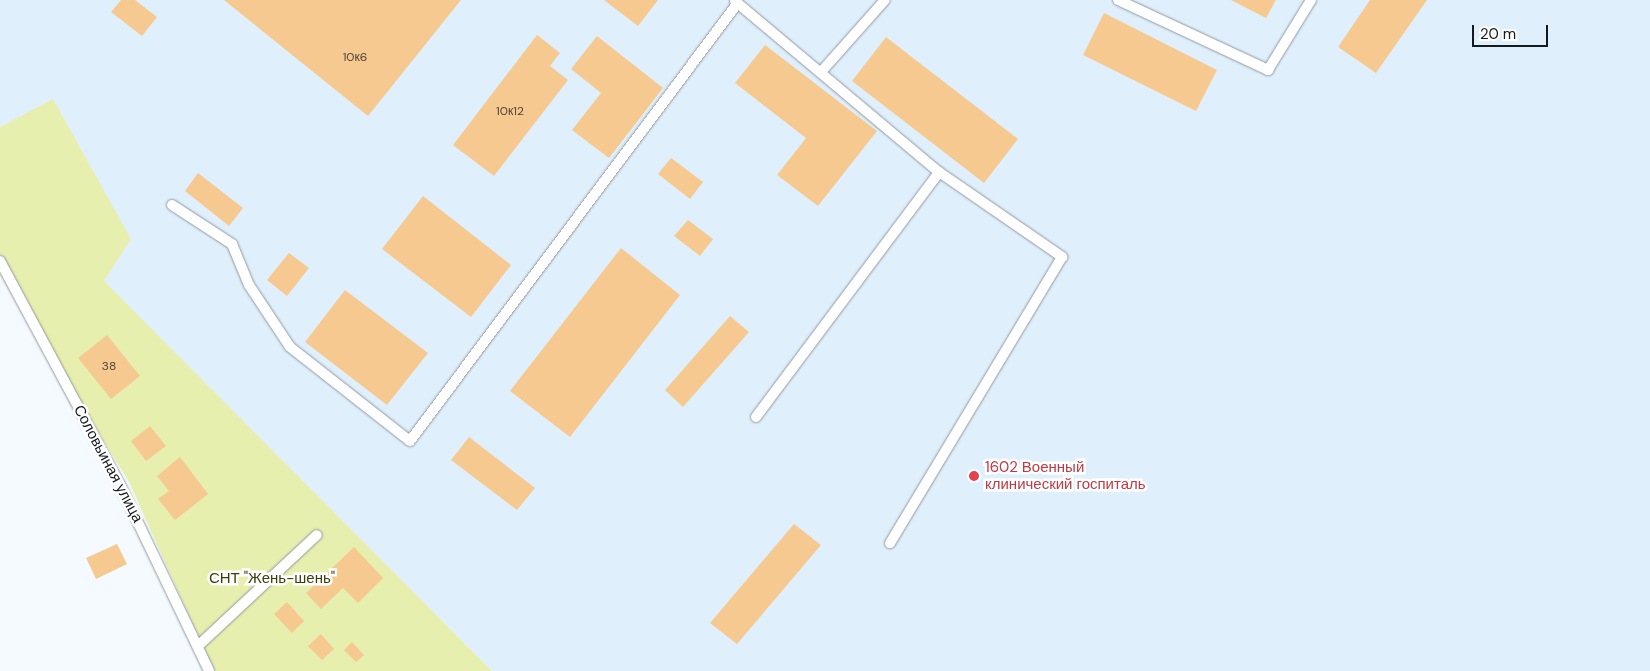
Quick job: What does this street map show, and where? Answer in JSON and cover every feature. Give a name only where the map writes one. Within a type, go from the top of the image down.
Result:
[{"type":"lane","points":[[821,72],[885,0]]},
{"type":"lane","points":[[1118,0],[1268,70],[1311,0]]},
{"type":"lane","points":[[172,205],[232,244],[249,285],[290,347],[410,441],[736,2],[939,172],[1062,257],[890,543]]},
{"type":"lane","points":[[756,417],[939,172]]},
{"type":"lane","name":"Соловьиная улица","points":[[0,261],[199,644],[209,671]]},
{"type":"lane","points":[[199,644],[317,535]]},
{"type":"shaded area","name":"1602 Военный клинический госпиталь","points":[[0,0],[1650,0],[1650,671],[492,671],[103,281],[53,100],[0,127]]},
{"type":"green space","name":"СНТ \"Жень-шень\"","points":[[53,99],[131,239],[104,281],[492,671],[214,671],[129,482],[0,274],[0,127]]},
{"type":"building","points":[[121,0],[135,0],[157,17],[142,36],[111,12]]},
{"type":"building","points":[[224,0],[461,0],[368,116]]},
{"type":"building","points":[[604,0],[658,0],[638,26]]},
{"type":"building","points":[[1231,0],[1276,0],[1266,18]]},
{"type":"building","points":[[1370,0],[1427,0],[1376,73],[1338,47]]},
{"type":"building","points":[[1104,13],[1217,70],[1196,111],[1083,55]]},
{"type":"building","points":[[537,35],[560,53],[550,66],[568,80],[494,176],[453,145]]},
{"type":"building","points":[[597,36],[663,88],[609,158],[572,130],[601,93],[571,69]]},
{"type":"building","points":[[886,37],[1018,139],[984,183],[852,81]]},
{"type":"building","points":[[765,45],[877,131],[818,206],[777,175],[806,138],[735,83]]},
{"type":"building","points":[[671,158],[703,182],[690,199],[658,174]]},
{"type":"building","points":[[198,173],[243,208],[229,226],[185,191]]},
{"type":"building","points":[[423,196],[511,265],[471,317],[382,249]]},
{"type":"building","points":[[688,220],[713,239],[700,256],[674,236]]},
{"type":"building","points":[[621,248],[680,295],[570,437],[510,391]]},
{"type":"building","points":[[289,253],[309,268],[287,296],[267,280]]},
{"type":"building","points":[[345,290],[428,353],[387,405],[305,342]]},
{"type":"building","points":[[730,316],[749,332],[683,407],[665,390]]},
{"type":"building","points":[[107,335],[140,376],[111,399],[78,358]]},
{"type":"building","points":[[150,426],[166,446],[146,461],[131,441]]},
{"type":"building","points":[[469,437],[535,488],[517,510],[451,460]]},
{"type":"building","points":[[180,457],[208,494],[175,520],[158,499],[169,491],[157,476]]},
{"type":"building","points":[[794,524],[821,545],[737,644],[710,623]]},
{"type":"building","points":[[117,544],[127,564],[96,579],[86,558]]},
{"type":"building","points":[[354,547],[383,578],[358,603],[343,588],[321,609],[306,593]]},
{"type":"building","points":[[287,602],[304,621],[292,633],[274,614]]},
{"type":"building","points":[[321,634],[334,649],[322,660],[308,646]]},
{"type":"building","points":[[352,642],[364,655],[356,662],[344,650]]},
{"type":"place","name":"1602 Военный клинический госпиталь","points":[[974,476]]}]
